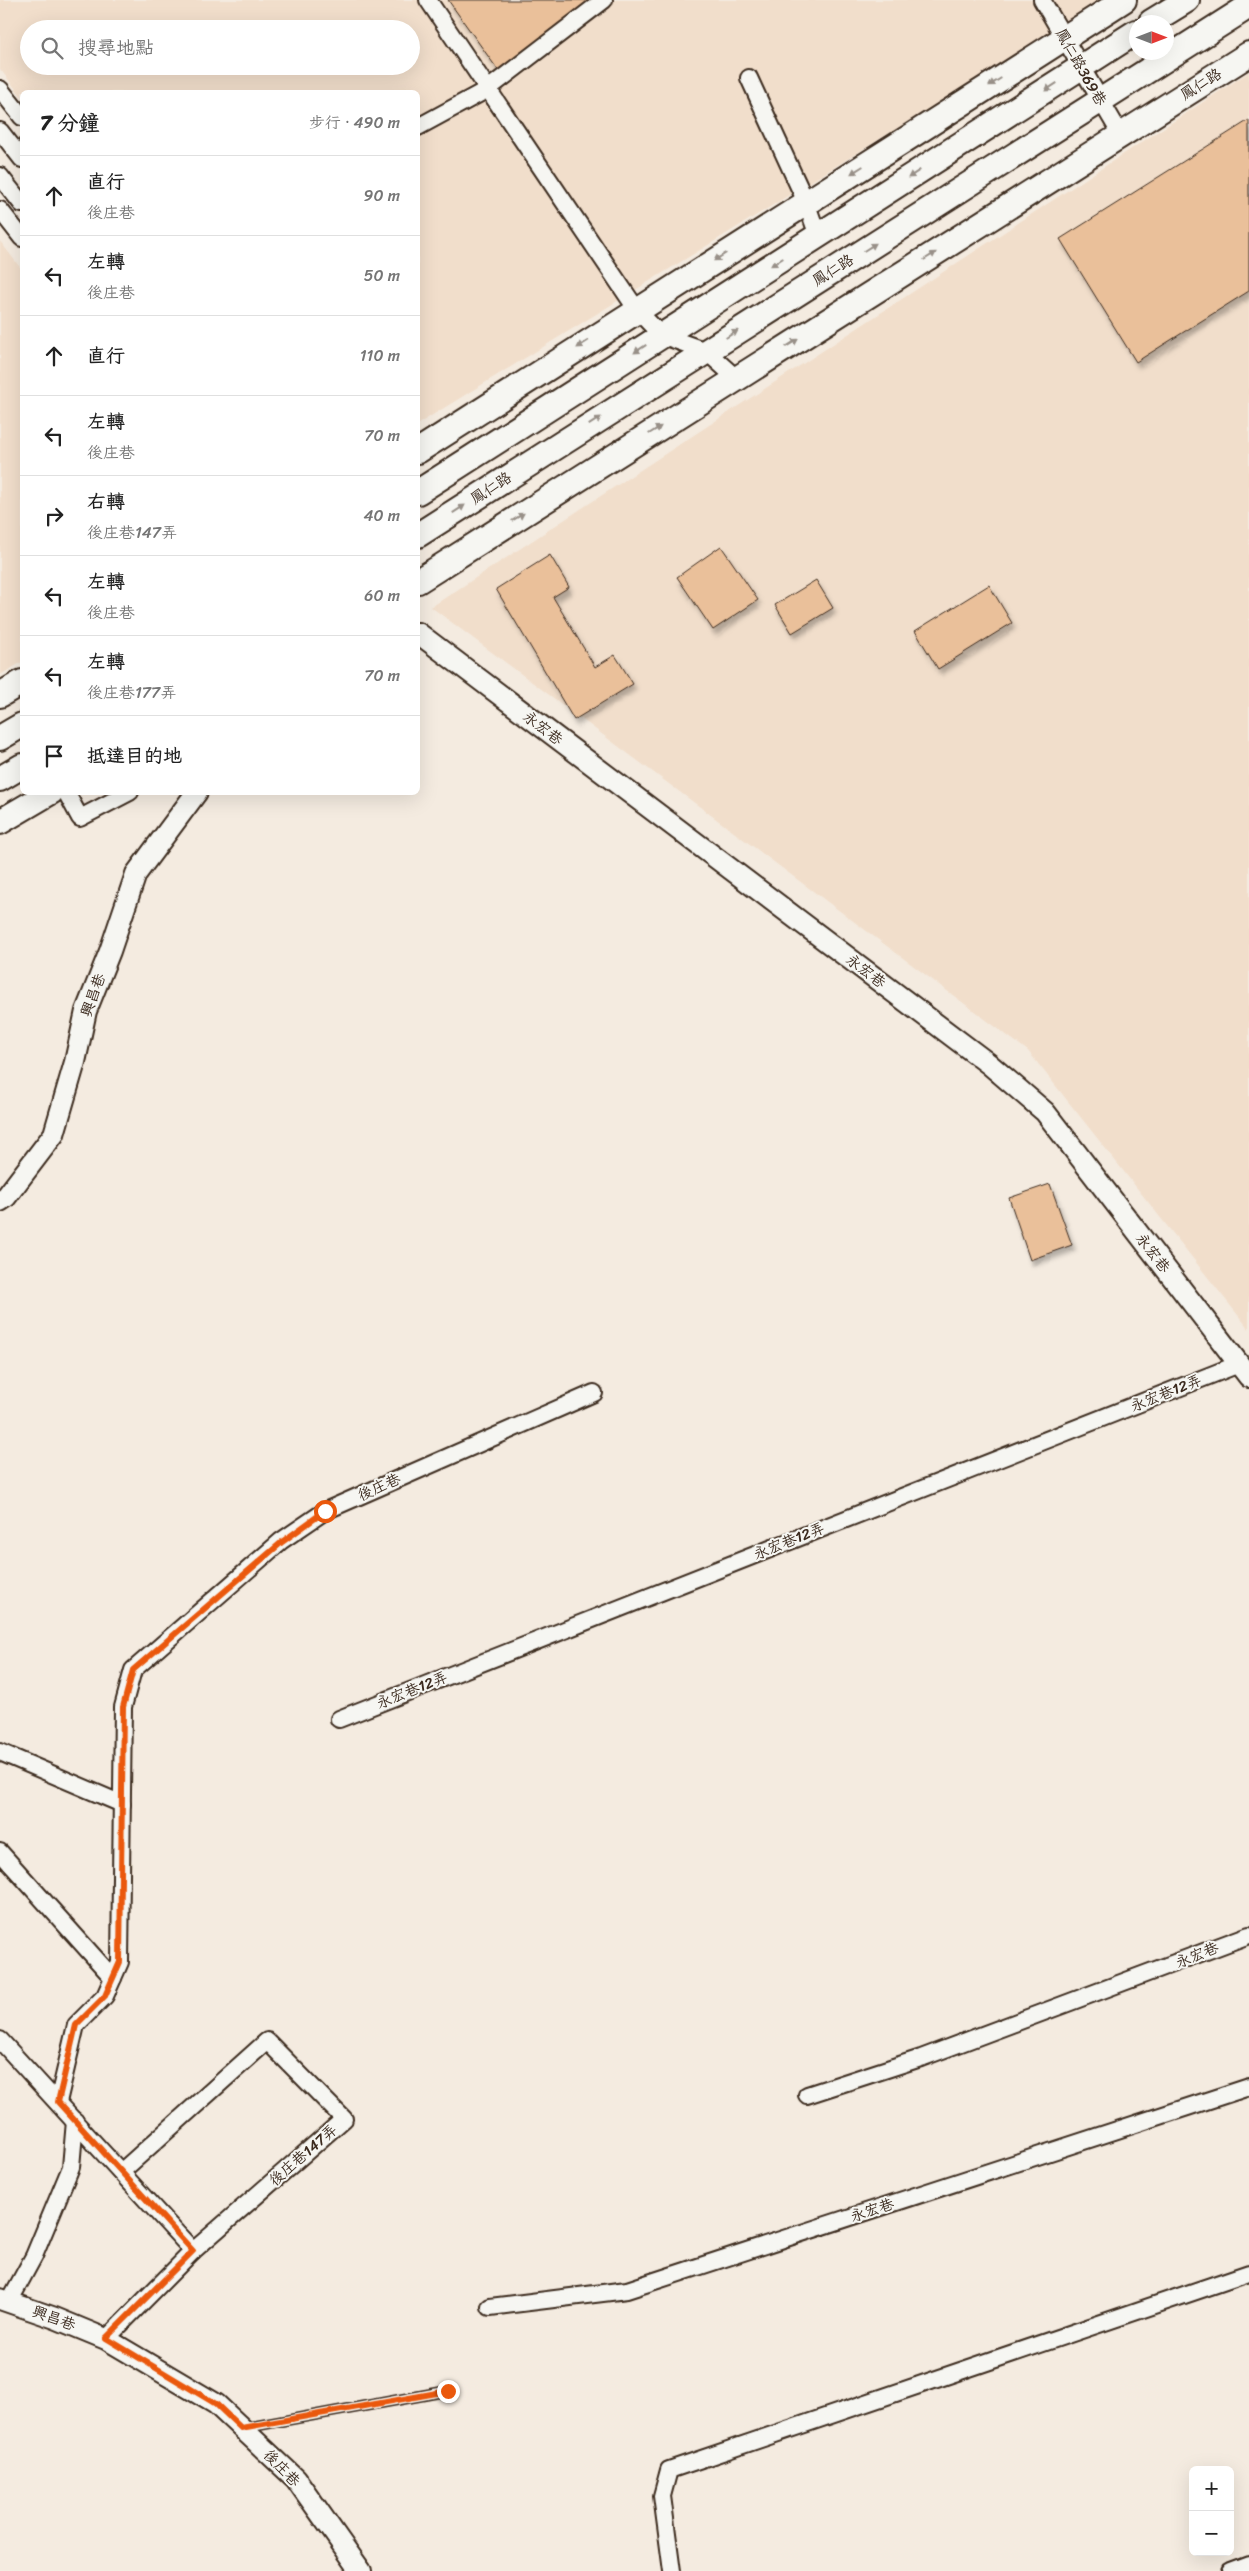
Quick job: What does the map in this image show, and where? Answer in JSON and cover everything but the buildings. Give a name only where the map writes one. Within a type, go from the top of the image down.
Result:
[{"type":"main road","points":[[420,450],[1124,0]]},
{"type":"main road","points":[[1162,15],[1187,0]]},
{"type":"main road","name":"鳳仁路","points":[[420,534],[1249,6]]},
{"type":"main road","points":[[420,491],[1129,36]]},
{"type":"main road","name":"鳳仁路","points":[[420,579],[1249,54]]},
{"type":"main road","points":[[0,695],[20,683]]},
{"type":"main road","points":[[0,738],[20,726]]},
{"type":"main road","points":[[0,779],[20,767]]},
{"type":"main road","points":[[0,822],[47,795]]},
{"type":"street","points":[[428,0],[637,310],[661,335],[706,351],[736,378]]},
{"type":"street","points":[[420,126],[488,89],[604,0]]},
{"type":"street","name":"鳳仁路369巷","points":[[1042,0],[1065,38],[1080,68],[1121,135]]},
{"type":"street","points":[[750,78],[806,202],[818,236]]},
{"type":"street","points":[[0,89],[20,114]]},
{"type":"street","points":[[0,131],[20,156]]},
{"type":"street","points":[[0,176],[20,201]]},
{"type":"street","points":[[0,210],[20,235]]},
{"type":"street","name":"永宏巷","points":[[420,635],[990,1064],[1045,1112],[1244,1370]]},
{"type":"street","points":[[68,795],[80,818],[124,795]]},
{"type":"street","name":"興昌巷","points":[[0,1200],[6,1197],[54,1134],[75,1062],[86,1011],[110,952],[136,874],[195,795]]},
{"type":"street","name":"永宏巷12弄","points":[[339,1719],[1244,1370]]},
{"type":"street","name":"後庄巷","points":[[58,2102],[76,2025],[105,1996],[120,1962],[123,1707],[133,1670],[282,1542],[325,1511],[594,1393]]},
{"type":"street","points":[[0,1752],[122,1804]]},
{"type":"street","points":[[0,1852],[112,1978]]},
{"type":"street","name":"永宏巷","points":[[807,2095],[921,2058],[1249,1935]]},
{"type":"street","points":[[0,2040],[193,2251]]},
{"type":"street","name":"後庄巷147弄","points":[[106,2338],[193,2251],[344,2119],[267,2041],[121,2172]]},
{"type":"street","name":"永宏巷","points":[[490,2307],[627,2290],[1249,2087]]},
{"type":"street","points":[[4,2301],[34,2256],[71,2167],[75,2121]]},
{"type":"street","points":[[672,2571],[662,2496],[669,2470],[1249,2273]]},
{"type":"street","name":"興昌巷","points":[[4,2301],[106,2338]]},
{"type":"street","name":"後庄巷","points":[[106,2338],[216,2404],[296,2479],[361,2571]]},
{"type":"street","points":[[1230,2571],[1249,2564]]},
{"type":"lane","points":[[241,2428],[448,2391]]},
{"type":"shaded area","points":[[0,0],[1105,0],[420,423],[420,90],[20,90],[20,94],[0,69]]},
{"type":"shaded area","points":[[1249,72],[1249,1329],[1028,1051],[431,607]]},
{"type":"shaded area","points":[[0,241],[20,267],[20,663],[0,675]]},
{"type":"route","points":[[325,1511],[282,1542],[133,1670],[123,1707],[120,1962],[105,1996],[76,2025],[58,2102],[193,2251],[106,2338],[216,2404],[241,2428],[448,2391]]}]
